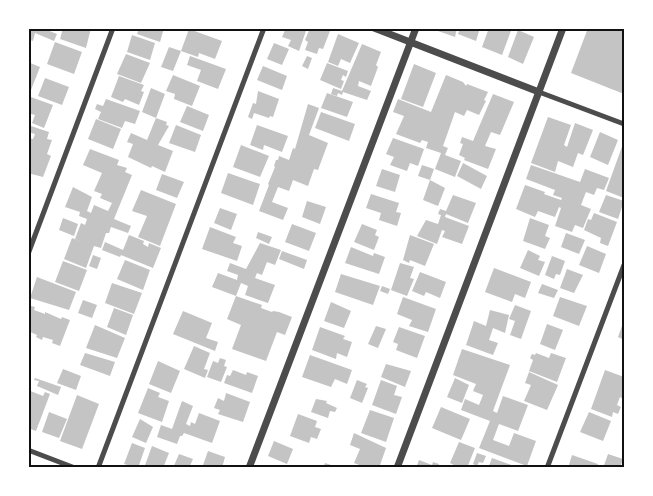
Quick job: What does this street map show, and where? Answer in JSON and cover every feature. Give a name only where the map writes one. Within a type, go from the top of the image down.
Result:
[{"type":"street","points":[[28,254],[112,28]]},
{"type":"street","points":[[98,468],[264,28]]},
{"type":"street","points":[[374,28],[624,124]]},
{"type":"street","points":[[249,468],[416,28]]},
{"type":"street","points":[[397,468],[563,28]]},
{"type":"street","points":[[547,468],[624,265]]},
{"type":"street","points":[[28,450],[75,468]]},
{"type":"building","points":[[28,28],[42,28],[57,34],[54,41],[35,33],[33,41],[30,40],[29,44]]},
{"type":"building","points":[[63,28],[91,28],[86,48],[60,39]]},
{"type":"building","points":[[139,28],[164,28],[160,42],[137,34]]},
{"type":"building","points":[[286,28],[307,28],[299,51],[288,46],[291,40],[282,37]]},
{"type":"building","points":[[310,28],[325,28],[330,31],[323,49],[319,48],[317,54],[305,50],[308,42],[305,40]]},
{"type":"building","points":[[439,28],[457,28],[455,37],[438,31]]},
{"type":"building","points":[[460,28],[480,28],[476,41],[458,34]]},
{"type":"building","points":[[489,28],[512,28],[502,55],[482,47]]},
{"type":"building","points":[[588,28],[624,28],[624,94],[571,73]]},
{"type":"building","points":[[189,29],[222,41],[215,59],[199,53],[198,57],[181,51]]},
{"type":"building","points":[[518,30],[534,37],[523,64],[508,57]]},
{"type":"building","points":[[338,34],[359,43],[350,63],[341,59],[338,66],[328,62]]},
{"type":"building","points":[[132,35],[155,43],[150,60],[127,52]]},
{"type":"building","points":[[55,42],[82,52],[74,74],[47,64]]},
{"type":"building","points":[[274,43],[289,49],[282,65],[267,59]]},
{"type":"building","points":[[362,44],[381,52],[371,86],[359,81],[358,86],[371,91],[367,100],[343,92],[342,95],[338,93],[337,96],[331,94],[333,88],[342,91]]},
{"type":"building","points":[[169,47],[181,51],[173,71],[161,67]]},
{"type":"building","points":[[126,54],[150,63],[141,83],[117,74]]},
{"type":"building","points":[[190,56],[226,69],[218,89],[197,81],[201,70],[187,65]]},
{"type":"building","points":[[307,56],[312,58],[308,69],[302,66]]},
{"type":"building","points":[[28,62],[40,67],[31,90],[28,89]]},
{"type":"building","points":[[327,63],[348,71],[346,77],[343,75],[341,80],[344,81],[341,89],[320,80]]},
{"type":"building","points":[[414,64],[436,73],[423,107],[401,99]]},
{"type":"building","points":[[263,66],[287,76],[282,90],[257,80]]},
{"type":"building","points":[[173,75],[200,86],[192,106],[174,99],[175,94],[166,91]]},
{"type":"building","points":[[446,75],[463,82],[466,86],[467,84],[488,92],[479,115],[467,110],[464,116],[455,112],[443,146],[448,148],[445,155],[461,161],[455,177],[435,169],[441,153],[426,148],[428,142],[422,140],[420,143],[396,134],[404,116],[393,112],[398,99],[431,112]]},
{"type":"building","points":[[119,76],[144,85],[139,105],[125,99],[123,102],[111,97]]},
{"type":"building","points":[[45,78],[69,87],[62,105],[38,96]]},
{"type":"building","points":[[151,88],[165,94],[156,118],[142,112]]},
{"type":"building","points":[[258,91],[279,99],[273,117],[269,118],[254,113],[252,119],[248,117],[253,103],[256,104]]},
{"type":"building","points":[[327,93],[353,102],[347,117],[321,108]]},
{"type":"building","points":[[493,94],[514,102],[500,135],[491,132],[485,146],[496,149],[488,169],[464,160],[465,158],[459,155],[463,144],[460,143],[462,137],[473,141]]},
{"type":"building","points":[[28,96],[53,105],[44,128],[32,123],[35,115],[28,113]]},
{"type":"building","points":[[106,99],[140,111],[135,124],[125,121],[122,128],[98,119],[101,112],[95,109],[97,104],[103,106]]},
{"type":"building","points":[[308,104],[319,108],[309,135],[328,143],[318,170],[314,169],[308,186],[293,180],[289,191],[278,187],[272,202],[288,208],[283,220],[259,211],[276,160],[279,156],[289,160],[293,148],[295,149]]},
{"type":"building","points":[[187,106],[209,115],[203,131],[180,122]]},
{"type":"building","points":[[321,112],[355,124],[349,141],[315,128]]},
{"type":"building","points":[[548,117],[571,125],[564,145],[567,147],[575,123],[593,130],[583,155],[578,153],[573,167],[558,161],[555,172],[531,163]]},
{"type":"building","points":[[156,118],[167,122],[166,125],[169,126],[158,145],[173,151],[165,172],[128,157],[133,144],[127,142],[131,133],[147,140]]},
{"type":"building","points":[[96,119],[121,129],[113,149],[88,139]]},
{"type":"building","points":[[28,125],[49,132],[47,139],[52,140],[47,154],[51,156],[43,177],[28,173],[28,138],[33,139],[35,134],[28,132]]},
{"type":"building","points":[[176,125],[201,135],[195,152],[169,143]]},
{"type":"building","points":[[257,125],[288,136],[282,152],[264,145],[263,150],[250,145]]},
{"type":"building","points":[[600,132],[618,140],[608,165],[590,157]]},
{"type":"building","points":[[393,138],[424,149],[418,166],[410,163],[407,171],[390,165],[394,157],[386,154]]},
{"type":"building","points":[[624,141],[624,198],[606,191]]},
{"type":"building","points":[[241,145],[269,156],[260,177],[233,167]]},
{"type":"building","points":[[90,149],[119,160],[117,165],[127,168],[125,172],[132,175],[114,219],[131,226],[128,233],[111,227],[109,233],[106,233],[101,248],[94,246],[86,268],[64,259],[72,238],[88,244],[75,239],[81,223],[85,225],[87,219],[79,216],[80,212],[65,207],[73,187],[92,197],[87,211],[91,213],[94,205],[108,211],[112,203],[100,198],[102,194],[94,191],[102,173],[83,165]]},
{"type":"building","points":[[463,163],[487,176],[481,189],[457,176]]},
{"type":"building","points":[[422,165],[434,169],[430,180],[418,176]]},
{"type":"building","points":[[531,165],[580,182],[585,169],[609,178],[604,190],[597,188],[594,195],[586,192],[581,205],[591,209],[583,228],[575,225],[572,232],[555,226],[561,208],[559,207],[555,217],[538,211],[535,217],[516,209],[525,185],[558,199],[562,198],[553,195],[555,190],[526,179]]},
{"type":"building","points":[[382,169],[400,175],[395,192],[376,186]]},
{"type":"building","points":[[228,173],[260,184],[253,205],[221,193]]},
{"type":"building","points":[[162,174],[184,182],[177,198],[156,190]]},
{"type":"building","points":[[430,180],[445,188],[438,206],[423,200]]},
{"type":"building","points":[[141,190],[176,204],[160,246],[138,237],[147,216],[132,211]]},
{"type":"building","points":[[371,194],[399,203],[396,212],[401,213],[397,226],[379,220],[381,213],[366,208]]},
{"type":"building","points":[[453,195],[476,203],[468,223],[446,214],[445,217],[469,226],[462,244],[442,237],[445,231],[442,230],[437,244],[417,236],[426,220],[438,224],[440,209],[446,211]]},
{"type":"building","points":[[606,195],[624,201],[618,219],[599,212]]},
{"type":"building","points":[[307,201],[326,207],[320,224],[302,217]]},
{"type":"building","points":[[220,208],[237,214],[231,230],[214,223]]},
{"type":"building","points":[[594,213],[617,222],[608,246],[600,243],[601,238],[584,230],[588,219],[591,220]]},
{"type":"building","points":[[63,218],[78,224],[74,236],[59,230]]},
{"type":"building","points":[[530,218],[549,225],[545,236],[550,238],[545,249],[523,241]]},
{"type":"building","points":[[292,224],[316,233],[309,251],[285,242]]},
{"type":"building","points":[[362,224],[377,230],[375,235],[379,237],[374,250],[354,242]]},
{"type":"building","points":[[210,227],[236,237],[233,243],[242,246],[237,261],[202,249]]},
{"type":"building","points":[[258,232],[272,237],[269,244],[256,238]]},
{"type":"building","points":[[566,233],[585,240],[579,254],[561,247]]},
{"type":"building","points":[[129,235],[144,241],[143,244],[148,247],[149,243],[161,248],[153,268],[102,250],[105,242],[123,250]]},
{"type":"building","points":[[410,235],[434,244],[425,266],[410,260],[409,263],[403,260]]},
{"type":"building","points":[[260,243],[281,250],[275,265],[267,262],[262,275],[257,273],[255,278],[275,285],[268,303],[245,295],[248,286],[241,283],[236,296],[212,287],[218,273],[237,280],[238,275],[227,271],[230,263],[246,269]]},
{"type":"building","points":[[587,246],[606,254],[599,273],[579,265]]},
{"type":"building","points":[[351,247],[373,256],[374,253],[385,257],[379,274],[345,263]]},
{"type":"building","points":[[528,250],[540,256],[538,260],[545,262],[539,276],[520,268]]},
{"type":"building","points":[[282,251],[307,260],[304,269],[279,259]]},
{"type":"building","points":[[93,255],[101,258],[97,269],[89,266]]},
{"type":"building","points":[[552,256],[565,261],[560,275],[556,274],[554,279],[545,275]]},
{"type":"building","points":[[125,260],[150,270],[143,290],[117,279]]},
{"type":"building","points":[[63,261],[87,270],[79,291],[55,282]]},
{"type":"building","points":[[400,263],[414,267],[410,278],[414,279],[407,296],[391,290]]},
{"type":"building","points":[[494,268],[531,282],[525,298],[515,294],[512,302],[485,292]]},
{"type":"building","points":[[567,269],[583,275],[574,293],[560,288]]},
{"type":"building","points":[[420,272],[446,282],[440,298],[426,292],[424,296],[412,291]]},
{"type":"building","points":[[341,274],[380,286],[373,305],[335,292]]},
{"type":"building","points":[[37,277],[76,292],[69,310],[30,298]]},
{"type":"building","points":[[112,283],[142,293],[134,314],[105,303]]},
{"type":"building","points":[[542,284],[558,290],[554,298],[538,293]]},
{"type":"building","points":[[382,286],[390,289],[388,294],[380,291]]},
{"type":"building","points":[[236,296],[262,305],[261,308],[292,317],[285,335],[277,332],[266,361],[232,349],[241,325],[227,319]]},
{"type":"building","points":[[403,297],[436,309],[428,332],[409,326],[412,320],[397,314]]},
{"type":"building","points":[[560,297],[587,306],[579,326],[553,316]]},
{"type":"building","points":[[83,300],[97,305],[92,318],[78,313]]},
{"type":"building","points":[[331,302],[351,311],[344,328],[324,321]]},
{"type":"building","points":[[515,305],[531,311],[521,339],[510,335],[515,321],[509,319]]},
{"type":"building","points":[[31,306],[35,307],[34,310],[45,314],[45,312],[70,320],[60,346],[52,343],[53,340],[43,337],[42,340],[28,331],[28,312]]},
{"type":"building","points":[[114,308],[133,315],[126,335],[107,327]]},
{"type":"building","points":[[490,310],[509,315],[505,333],[493,328],[489,340],[498,343],[493,355],[466,345],[474,321],[486,326]]},
{"type":"building","points":[[183,311],[212,323],[206,338],[218,342],[215,351],[173,334]]},
{"type":"building","points":[[547,324],[563,330],[555,350],[540,344]]},
{"type":"building","points":[[95,325],[125,338],[117,358],[86,348]]},
{"type":"building","points":[[376,326],[386,329],[378,348],[368,344]]},
{"type":"building","points":[[622,326],[624,327],[624,340],[618,337]]},
{"type":"building","points":[[320,327],[345,336],[343,339],[352,342],[347,357],[337,353],[336,359],[312,350]]},
{"type":"building","points":[[399,327],[425,336],[417,358],[396,350],[398,344],[393,342]]},
{"type":"building","points":[[194,346],[210,353],[204,369],[208,370],[205,378],[184,369]]},
{"type":"building","points":[[462,349],[510,365],[493,411],[497,413],[503,396],[528,405],[518,431],[499,424],[493,440],[509,446],[514,433],[536,441],[527,466],[479,448],[490,421],[461,410],[465,399],[479,405],[483,395],[473,391],[476,384],[453,375]]},
{"type":"building","points":[[85,353],[115,362],[110,376],[80,365]]},
{"type":"building","points":[[536,353],[549,358],[551,353],[566,358],[557,382],[529,371],[533,360],[530,358]]},
{"type":"building","points":[[310,355],[352,370],[347,384],[335,379],[331,387],[302,377]]},
{"type":"building","points":[[220,358],[226,360],[224,366],[227,367],[221,382],[207,377],[213,361],[218,363]]},
{"type":"building","points":[[158,361],[180,371],[171,393],[149,384]]},
{"type":"building","points":[[386,364],[411,371],[405,387],[381,377]]},
{"type":"building","points":[[63,369],[81,376],[76,390],[57,383]]},
{"type":"building","points":[[233,370],[246,375],[247,372],[258,376],[252,393],[224,383],[227,375],[230,376]]},
{"type":"building","points":[[605,370],[624,377],[624,396],[623,399],[620,397],[617,405],[621,407],[618,414],[613,412],[612,417],[591,409]]},
{"type":"building","points":[[529,372],[558,385],[547,410],[524,401],[531,385],[525,383]]},
{"type":"building","points":[[35,378],[61,387],[58,395],[37,386],[39,381],[34,380]]},
{"type":"building","points":[[455,378],[469,385],[462,403],[447,397]]},
{"type":"building","points":[[357,380],[367,384],[365,387],[368,388],[362,403],[350,398]]},
{"type":"building","points":[[381,380],[397,386],[394,395],[402,397],[396,414],[372,405]]},
{"type":"building","points":[[148,388],[160,393],[158,397],[169,401],[162,422],[138,413]]},
{"type":"building","points":[[28,390],[43,396],[45,392],[50,394],[36,431],[28,428]]},
{"type":"building","points":[[226,393],[250,402],[243,422],[218,414],[220,410],[214,408],[218,398],[224,401]]},
{"type":"building","points":[[77,395],[99,404],[82,449],[60,441]]},
{"type":"building","points":[[316,399],[327,401],[326,403],[337,408],[335,412],[330,411],[328,418],[311,412]]},
{"type":"building","points":[[182,401],[193,406],[186,424],[190,426],[191,422],[195,424],[199,413],[220,421],[212,443],[184,433],[177,444],[157,437],[161,425],[172,429]]},
{"type":"building","points":[[441,407],[470,419],[461,440],[432,428]]},
{"type":"building","points":[[370,410],[394,418],[386,442],[361,433]]},
{"type":"building","points":[[49,412],[67,419],[59,438],[42,432]]},
{"type":"building","points":[[589,412],[611,421],[603,441],[580,432]]},
{"type":"building","points":[[298,414],[317,421],[315,427],[321,429],[317,439],[311,437],[309,443],[290,436]]},
{"type":"building","points":[[140,419],[153,427],[146,443],[132,437]]},
{"type":"building","points":[[354,433],[386,448],[379,468],[367,468],[354,463],[360,449],[350,445]]},
{"type":"building","points":[[274,441],[293,449],[287,464],[268,456]]},
{"type":"building","points":[[459,442],[475,448],[467,468],[460,468],[450,463]]},
{"type":"building","points":[[132,443],[145,448],[138,468],[124,464]]},
{"type":"building","points":[[152,446],[169,453],[163,468],[144,468]]},
{"type":"building","points":[[208,451],[225,457],[222,468],[202,468]]},
{"type":"building","points":[[477,453],[486,456],[483,463],[479,462],[477,466],[473,464]]},
{"type":"building","points":[[179,454],[193,459],[189,468],[173,468]]},
{"type":"building","points":[[608,454],[623,459],[620,468],[603,468]]},
{"type":"building","points":[[572,455],[598,464],[597,468],[568,468]]},
{"type":"building","points":[[492,458],[517,467],[517,468],[488,468]]},
{"type":"building","points":[[419,460],[432,465],[433,462],[439,464],[438,468],[416,468]]},
{"type":"building","points":[[325,463],[337,467],[337,468],[323,468]]}]
